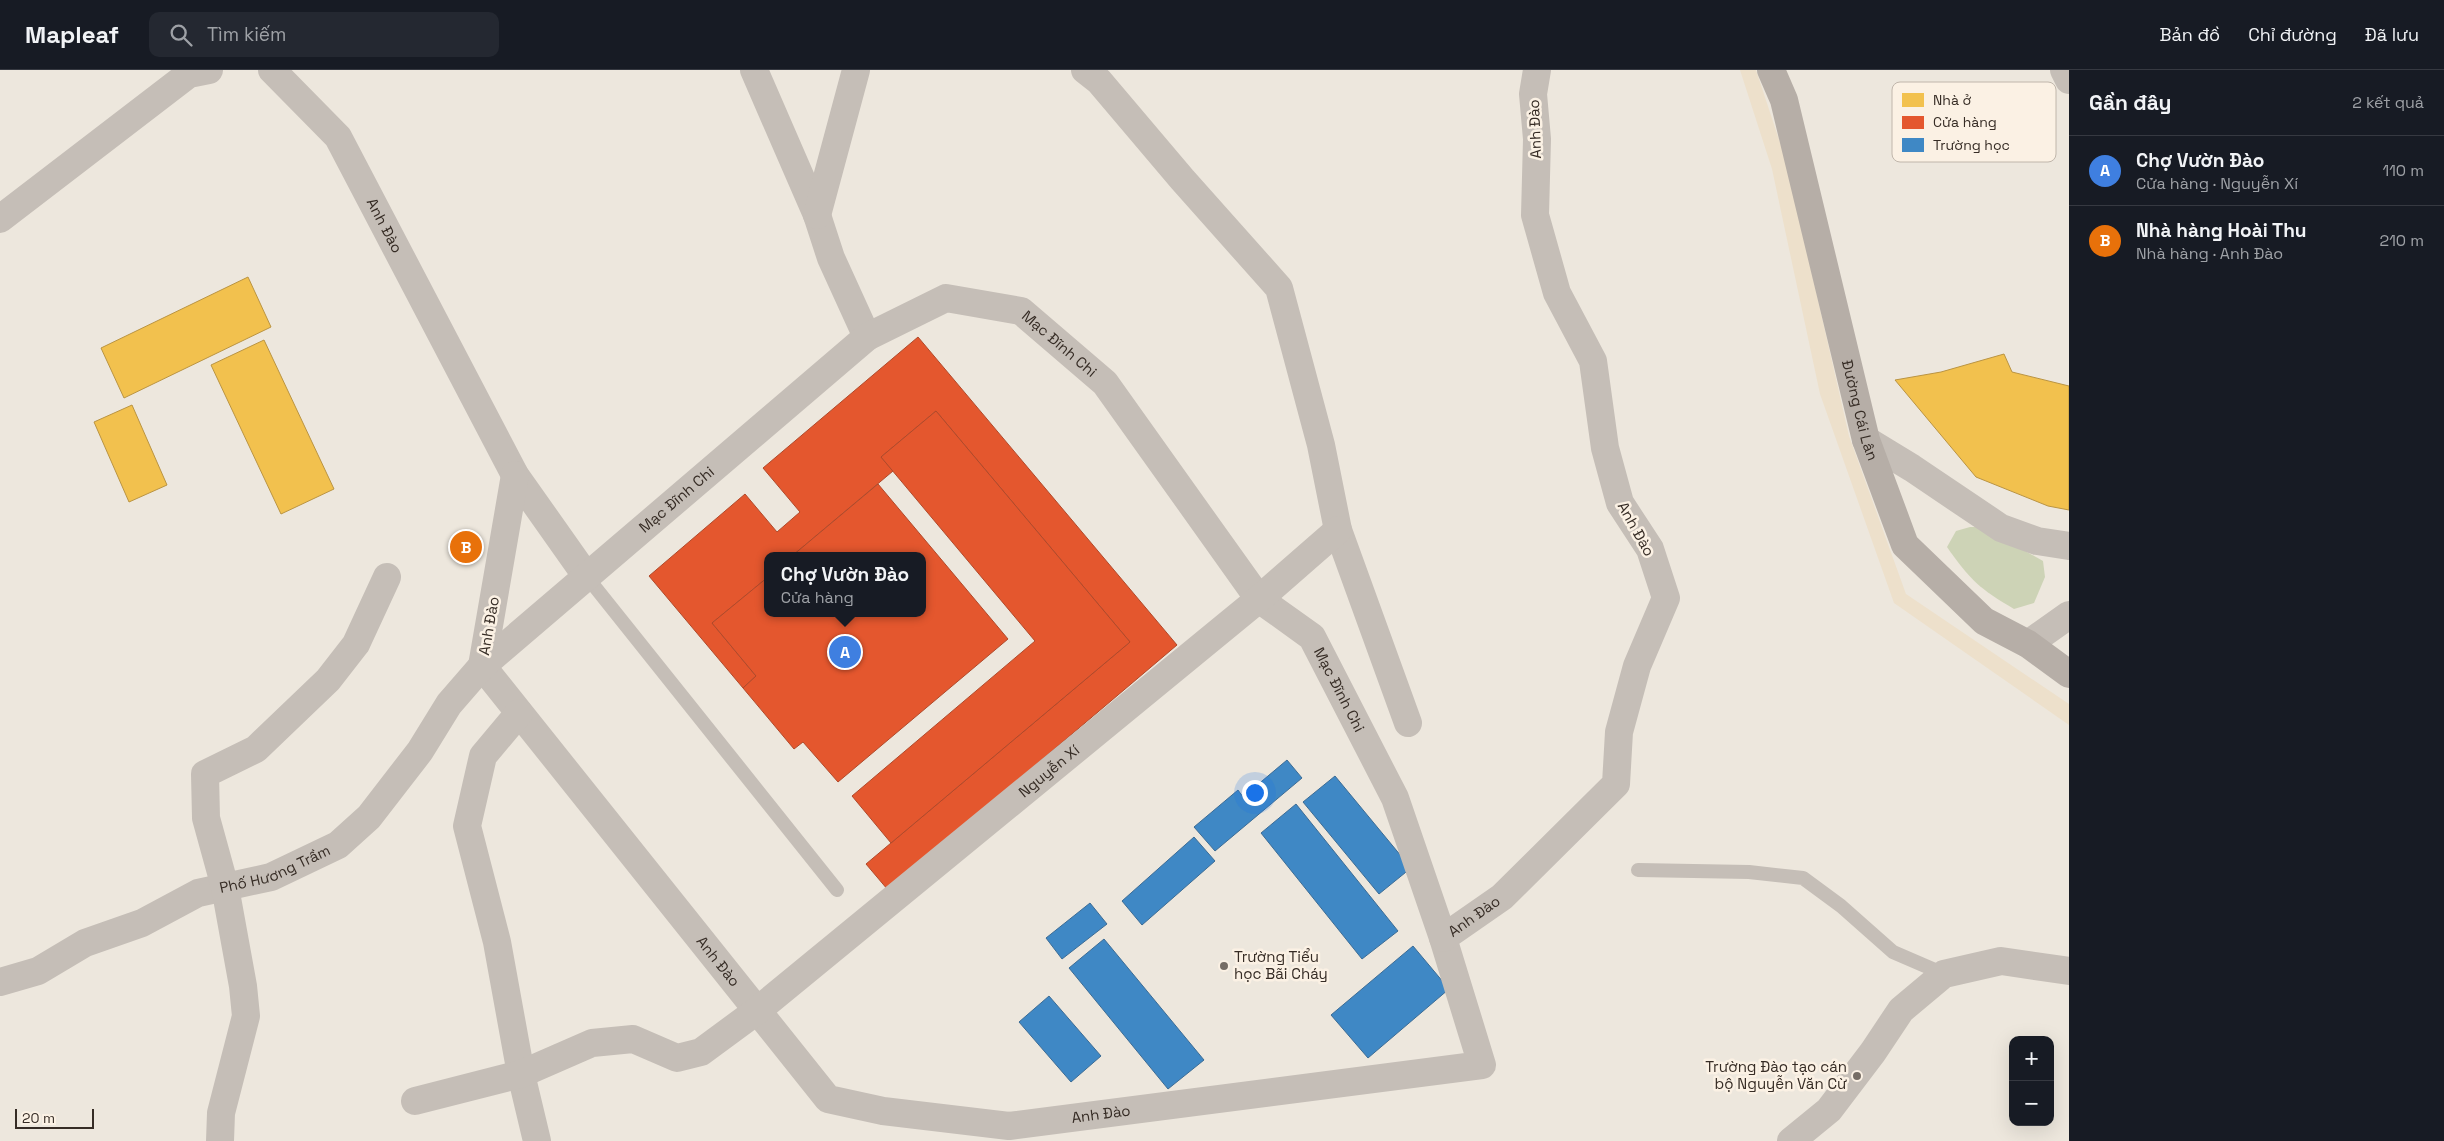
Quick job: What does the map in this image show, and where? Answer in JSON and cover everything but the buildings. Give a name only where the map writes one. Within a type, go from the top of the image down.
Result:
[{"type":"main road","name":"Đường Cái Lân","points":[[1771,70],[1784,100],[1866,440],[1905,545],[1984,621],[2028,644],[2069,674]]},
{"type":"street","points":[[2,210],[189,74],[210,70]]},
{"type":"street","name":"Anh Đào","points":[[272,70],[338,137],[515,475],[482,666],[828,1098],[883,1111],[1009,1134],[1482,1065],[1443,938],[1502,896],[1616,784],[1619,732],[1637,666],[1666,598],[1650,549],[1620,503],[1605,448],[1593,361],[1557,293],[1535,215],[1537,139],[1533,94],[1537,70]]},
{"type":"street","points":[[754,70],[817,215],[831,258],[867,337]]},
{"type":"street","points":[[817,215],[856,70]]},
{"type":"street","points":[[1085,70],[1099,81],[1182,179],[1279,288],[1321,445],[1338,530],[1408,723]]},
{"type":"street","points":[[2064,70],[2069,80]]},
{"type":"street","name":"Mạc Đĩnh Chi","points":[[482,666],[867,337],[946,298],[1021,311],[1105,383],[1259,598],[1312,636],[1395,798],[1443,938]]},
{"type":"street","points":[[1866,440],[1912,468],[2001,528],[2037,541],[2069,546]]},
{"type":"street","points":[[515,475],[587,577]]},
{"type":"street","name":"Nguyễn Xí","points":[[415,1101],[521,1074],[592,1043],[633,1038],[677,1058],[700,1052],[758,1010],[1259,598],[1338,530]]},
{"type":"street","points":[[220,1141],[221,1113],[246,1016],[243,986],[225,887],[206,818],[205,774],[256,749],[328,680],[356,644],[387,577]]},
{"type":"street","points":[[2028,644],[2069,615]]},
{"type":"street","name":"Phố Hương Trầm","points":[[0,982],[38,971],[85,943],[142,923],[198,893],[271,877],[338,845],[369,817],[420,751],[449,704],[482,666]]},
{"type":"street","points":[[519,713],[483,756],[467,826],[497,942],[521,1074],[537,1141]]},
{"type":"street","points":[[1791,1141],[1829,1110],[1873,1052],[1901,1010],[1944,974],[2001,961],[2069,971]]},
{"type":"lane","points":[[587,577],[837,890]]},
{"type":"lane","points":[[1638,870],[1749,872],[1803,878],[1841,906],[1893,952],[1944,974]]},
{"type":"green space","points":[[1970,527],[1982,527],[2043,561],[2045,577],[2034,603],[2014,609],[1992,596],[1962,568],[1947,547],[1956,531]]},
{"type":"shaded area","points":[[1740,70],[1756,70],[1787,164],[1849,436],[1906,594],[2069,704],[2069,725],[1894,603],[1820,394],[1772,169]]},
{"type":"place","name":"Nhà hàng Hoài Thu","points":[[466,547]]},
{"type":"place","name":"Chợ Vườn Đào","points":[[845,652]]},
{"type":"place","name":"Trường Tiểu học Bãi Cháy","points":[[1224,966]]},
{"type":"place","name":"Trường Đào tạo cán bộ Nguyễn Văn Cừ","points":[[1857,1076]]}]
